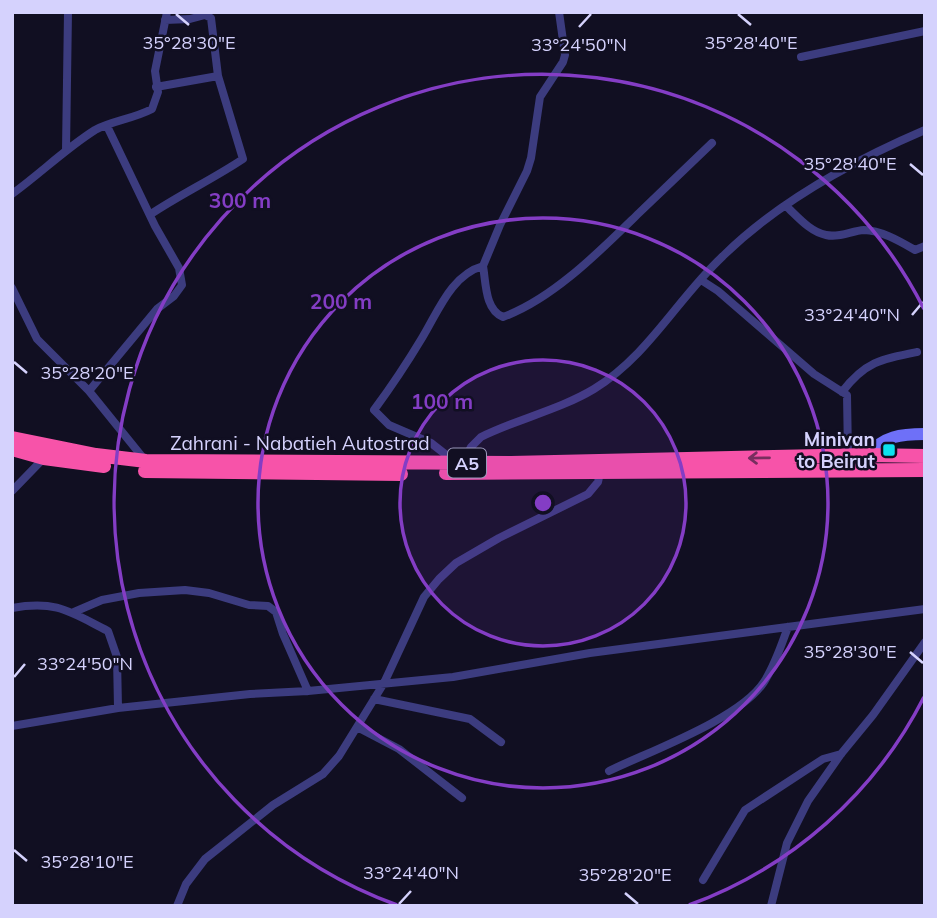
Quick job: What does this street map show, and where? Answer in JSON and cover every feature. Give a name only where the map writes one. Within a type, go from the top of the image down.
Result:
[{"type":"highway","name":"Zahrani - Nabatieh Autostrad","points":[[12,438],[96,455],[146,461],[468,466],[600,473],[925,470]]},
{"type":"highway","name":"Zahrani - Nabatieh Autostrad","points":[[12,449],[44,458],[140,471],[468,466]]},
{"type":"highway","name":"Zahrani - Nabatieh Autostrad","points":[[511,468],[848,455],[925,456]]},
{"type":"main road","points":[[868,455],[878,443],[888,438],[925,434]]},
{"type":"street","points":[[66,150],[68,12]]},
{"type":"street","points":[[559,12],[565,55],[563,62],[540,97],[527,171],[483,266],[488,298],[493,310],[503,317],[513,314],[560,284],[602,250],[712,143]]},
{"type":"street","points":[[12,194],[66,150],[107,125],[129,120],[152,109],[158,92],[155,71],[166,16],[190,19],[205,15],[211,19],[218,76],[243,159],[211,181],[183,194],[151,214]]},
{"type":"street","points":[[801,57],[925,31]]},
{"type":"street","points":[[156,87],[218,76]]},
{"type":"street","points":[[89,391],[157,309],[174,296],[182,285],[178,268],[107,125]]},
{"type":"street","points":[[483,266],[470,270],[442,303],[417,346],[373,410],[390,425],[431,443],[468,466],[471,447],[481,437],[593,389],[630,360],[658,332],[721,257],[754,228],[877,150],[925,130]]},
{"type":"street","points":[[786,206],[803,222],[826,235],[839,236],[865,230],[885,235],[915,250],[925,246]]},
{"type":"street","points":[[701,280],[727,298],[814,374],[848,399],[848,455]]},
{"type":"street","points":[[12,288],[37,339],[89,391],[146,461]]},
{"type":"street","points":[[842,392],[853,377],[880,359],[916,352]]},
{"type":"street","points":[[12,491],[44,458]]},
{"type":"street","points":[[177,906],[186,884],[205,859],[273,805],[323,774],[339,756],[384,682],[424,597],[439,579],[456,563],[588,494],[598,482],[600,473]]},
{"type":"street","points":[[74,612],[102,600],[139,593],[185,590],[209,593],[249,606],[268,606],[276,612],[282,634],[308,691]]},
{"type":"street","points":[[12,608],[38,603],[74,612],[108,631],[117,657],[118,708]]},
{"type":"street","points":[[12,726],[118,708],[453,677],[590,653],[925,609]]},
{"type":"street","points":[[609,771],[715,721],[746,701],[763,684],[788,627]]},
{"type":"street","points":[[771,906],[787,843],[808,801],[925,642]]},
{"type":"street","points":[[374,699],[470,719],[501,742]]},
{"type":"street","points":[[357,726],[399,749],[462,798]]},
{"type":"street","points":[[703,880],[742,813],[823,759],[841,754]]},
{"type":"place","name":"Minivan to Beirut","points":[[889,450]]}]
